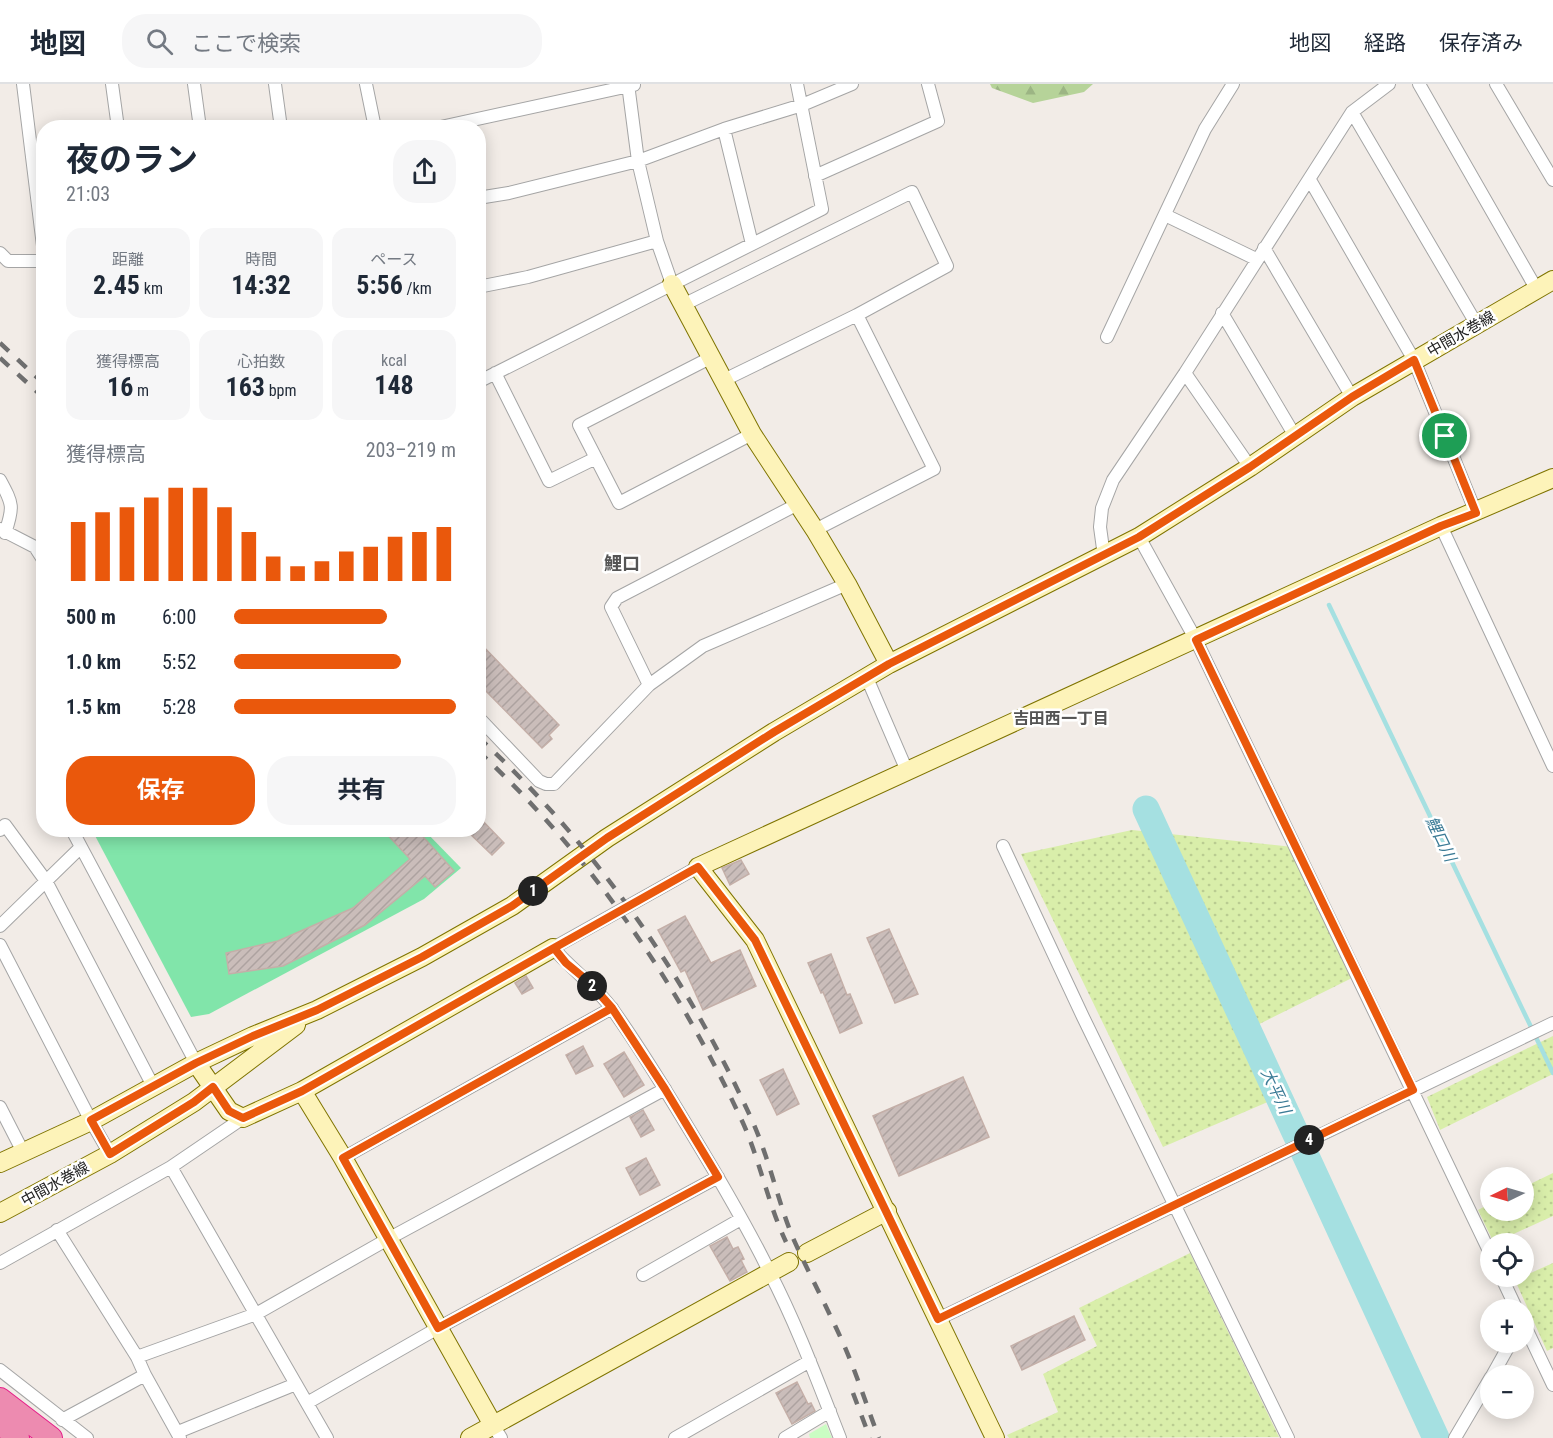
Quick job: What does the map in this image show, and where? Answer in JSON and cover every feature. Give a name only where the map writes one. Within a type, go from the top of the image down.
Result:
[{"type":"highway","points":[[0,1399],[57,1429]]},
{"type":"highway","points":[[0,1423],[18,1438]]},
{"type":"street","points":[[23,84],[36,189]]},
{"type":"street","points":[[112,84],[117,120]]},
{"type":"street","points":[[194,84],[199,120]]},
{"type":"street","points":[[275,84],[280,120]]},
{"type":"street","points":[[366,84],[373,120]]},
{"type":"street","points":[[486,378],[822,209],[797,84]]},
{"type":"street","points":[[486,197],[638,161],[724,129],[802,105],[852,84]]},
{"type":"street","points":[[815,176],[938,121],[928,84]]},
{"type":"street","points":[[1107,337],[1205,129],[1233,84]]},
{"type":"street","points":[[1104,556],[1100,527],[1102,508],[1113,480],[1185,373],[1352,112],[1389,84]]},
{"type":"street","points":[[1419,84],[1545,285]]},
{"type":"street","points":[[1496,84],[1553,180]]},
{"type":"street","points":[[472,120],[631,85],[638,161],[657,241],[672,284],[752,434],[815,530],[847,584],[889,664]]},
{"type":"street","points":[[1352,112],[1477,325]]},
{"type":"street","points":[[724,129],[752,244]]},
{"type":"street","points":[[1310,180],[1414,360],[1476,513]]},
{"type":"street","points":[[683,304],[912,192],[947,266],[857,315],[722,381]]},
{"type":"street","points":[[1165,215],[1256,259]]},
{"type":"street","points":[[486,285],[528,277],[657,241]]},
{"type":"street","points":[[1264,248],[1352,397]]},
{"type":"street","points":[[0,253],[8,261],[36,261]]},
{"type":"street","name":"中間水巻線","points":[[0,1163],[91,1120],[196,1063],[253,1036],[317,1010],[422,957],[512,906],[607,838],[774,732],[889,664],[1139,537],[1250,467],[1352,397],[1545,285]]},
{"type":"street","points":[[1222,313],[1295,436]]},
{"type":"street","points":[[815,530],[934,469],[857,315]]},
{"type":"street","points":[[710,358],[579,425],[619,503],[752,434]]},
{"type":"street","points":[[495,373],[549,482],[596,458]]},
{"type":"street","points":[[1185,373],[1250,467]]},
{"type":"street","points":[[0,1263],[171,1167],[243,1118],[302,1091],[698,867],[1441,526],[1476,513],[1553,478]]},
{"type":"street","points":[[0,480],[11,500],[12,513],[3,531],[36,550]]},
{"type":"street","points":[[649,685],[611,607],[617,598],[798,504]]},
{"type":"street","points":[[1441,526],[1553,766]]},
{"type":"street","points":[[1139,537],[1196,640],[1481,1233]]},
{"type":"street","points":[[486,726],[538,781],[554,784],[649,685],[703,646],[847,584]]},
{"type":"street","points":[[867,678],[907,771]]},
{"type":"street","points":[[0,830],[5,825],[46,881],[153,1086]]},
{"type":"street","points":[[76,837],[196,1063],[229,1111],[243,1118]]},
{"type":"street","points":[[1003,846],[1083,1017],[1288,1438]]},
{"type":"street","points":[[0,926],[81,847]]},
{"type":"street","points":[[698,867],[755,940],[995,1438]]},
{"type":"street","points":[[0,945],[110,1154]]},
{"type":"street","points":[[554,948],[612,1008],[665,1089],[718,1177],[770,1272],[810,1361],[840,1438]]},
{"type":"street","points":[[343,1158],[612,1008]]},
{"type":"street","name":"中間水巻線","points":[[0,1213],[110,1154],[194,1102],[317,1010]]},
{"type":"street","points":[[938,1319],[1553,1023]]},
{"type":"street","points":[[137,1357],[256,1314],[388,1239],[665,1089]]},
{"type":"street","points":[[302,1091],[343,1158],[497,1431]]},
{"type":"street","points":[[0,1107],[22,1152]]},
{"type":"street","points":[[171,1167],[327,1438]]},
{"type":"street","points":[[307,1403],[438,1328],[718,1177]]},
{"type":"street","points":[[807,1253],[887,1211]]},
{"type":"street","points":[[643,1275],[741,1219]]},
{"type":"street","points":[[57,1230],[137,1357],[179,1435],[296,1384]]},
{"type":"street","points":[[470,1438],[497,1431],[789,1262]]},
{"type":"street","points":[[1534,1345],[1553,1385]]},
{"type":"street","points":[[675,1438],[810,1361]]},
{"type":"street","points":[[0,1370],[57,1429],[87,1438]]},
{"type":"street","points":[[57,1429],[145,1375]]},
{"type":"street","points":[[1455,1438],[1480,1395]]},
{"type":"street","points":[[785,1438],[830,1411]]},
{"type":"green space","points":[[990,84],[1093,84],[1084,92],[1033,103],[992,88]]},
{"type":"green space","points":[[1132,830],[1293,847],[1354,977],[1239,1034],[1270,1101],[1163,1147],[1021,854]]},
{"type":"green space","points":[[96,837],[431,837],[461,868],[424,899],[209,1014],[191,1017]]},
{"type":"green space","points":[[1553,1036],[1553,1074],[1440,1130],[1427,1097]]},
{"type":"green space","points":[[1553,1173],[1553,1216],[1516,1233],[1489,1233],[1483,1221],[1534,1221],[1534,1182]]},
{"type":"green space","points":[[1190,1253],[1279,1437],[1009,1438],[1007,1435],[1058,1412],[1043,1374],[1097,1346],[1079,1308]]},
{"type":"green space","points":[[1553,1263],[1553,1348],[1547,1351],[1534,1322],[1534,1299],[1524,1299],[1518,1287],[1534,1287],[1534,1272]]},
{"type":"green space","points":[[826,1424],[832,1438],[810,1438],[809,1434]]},
{"type":"building","points":[[486,649],[559,725],[549,735],[552,739],[542,748],[486,691]]},
{"type":"building","points":[[486,824],[504,843],[492,855],[473,837],[486,837]]},
{"type":"building","points":[[390,837],[423,837],[454,871],[435,887],[425,876],[365,925],[283,966],[229,974],[226,953],[278,941],[353,908],[410,859]]},
{"type":"building","points":[[741,860],[749,874],[730,885],[722,868]]},
{"type":"building","points":[[685,916],[711,963],[740,950],[756,986],[703,1010],[685,970],[681,972],[658,930]]},
{"type":"building","points":[[889,929],[918,994],[895,1003],[867,938]]},
{"type":"building","points":[[831,954],[847,995],[850,994],[862,1023],[840,1033],[808,963]]},
{"type":"building","points":[[526,976],[533,988],[522,994],[515,983]]},
{"type":"building","points":[[583,1046],[593,1066],[576,1074],[566,1055]]},
{"type":"building","points":[[624,1052],[644,1085],[624,1097],[604,1064]]},
{"type":"building","points":[[783,1069],[799,1104],[777,1115],[760,1080]]},
{"type":"building","points":[[963,1077],[989,1137],[899,1176],[873,1116]]},
{"type":"building","points":[[643,1110],[654,1130],[641,1137],[630,1117]]},
{"type":"building","points":[[646,1158],[660,1185],[640,1195],[626,1168]]},
{"type":"building","points":[[727,1237],[733,1249],[738,1247],[747,1272],[730,1281],[710,1246]]},
{"type":"building","points":[[1074,1316],[1085,1340],[1022,1370],[1011,1346]]},
{"type":"building","points":[[797,1382],[808,1404],[811,1403],[815,1411],[792,1424],[776,1393]]},
{"type":"waterway","name":"鯉口川","points":[[1329,605],[1553,1073]]},
{"type":"waterway","name":"大平川","points":[[1146,809],[1436,1438]]},
{"type":"railway","points":[[0,343],[36,377]]},
{"type":"railway","points":[[0,358],[36,391]]},
{"type":"railway","points":[[486,745],[560,821],[598,867],[634,914],[697,1013],[751,1118],[793,1238],[844,1345],[879,1438]]},
{"type":"railway","points":[[486,759],[558,833],[629,924],[661,972],[718,1072],[743,1123],[786,1242]]},
{"type":"railway","points":[[853,1393],[870,1438]]},
{"type":"district","name":"鯉口","points":[[622,563]]},
{"type":"district","name":"吉田西一丁目","points":[[1061,718]]},
{"type":"route","points":[[1445,436],[1414,360],[1352,397],[1250,467],[1139,537],[889,664],[774,732],[607,838],[512,906],[422,957],[317,1010],[253,1036],[196,1063],[91,1120],[110,1154],[194,1102],[213,1087],[229,1111],[243,1118],[302,1091],[554,948],[566,963],[589,982],[612,1008],[665,1089],[718,1177],[438,1328],[343,1158],[612,1008],[589,982],[566,963],[554,948],[698,867],[755,940],[938,1319],[1413,1090],[1196,640],[1441,526],[1476,513],[1445,436]]}]
